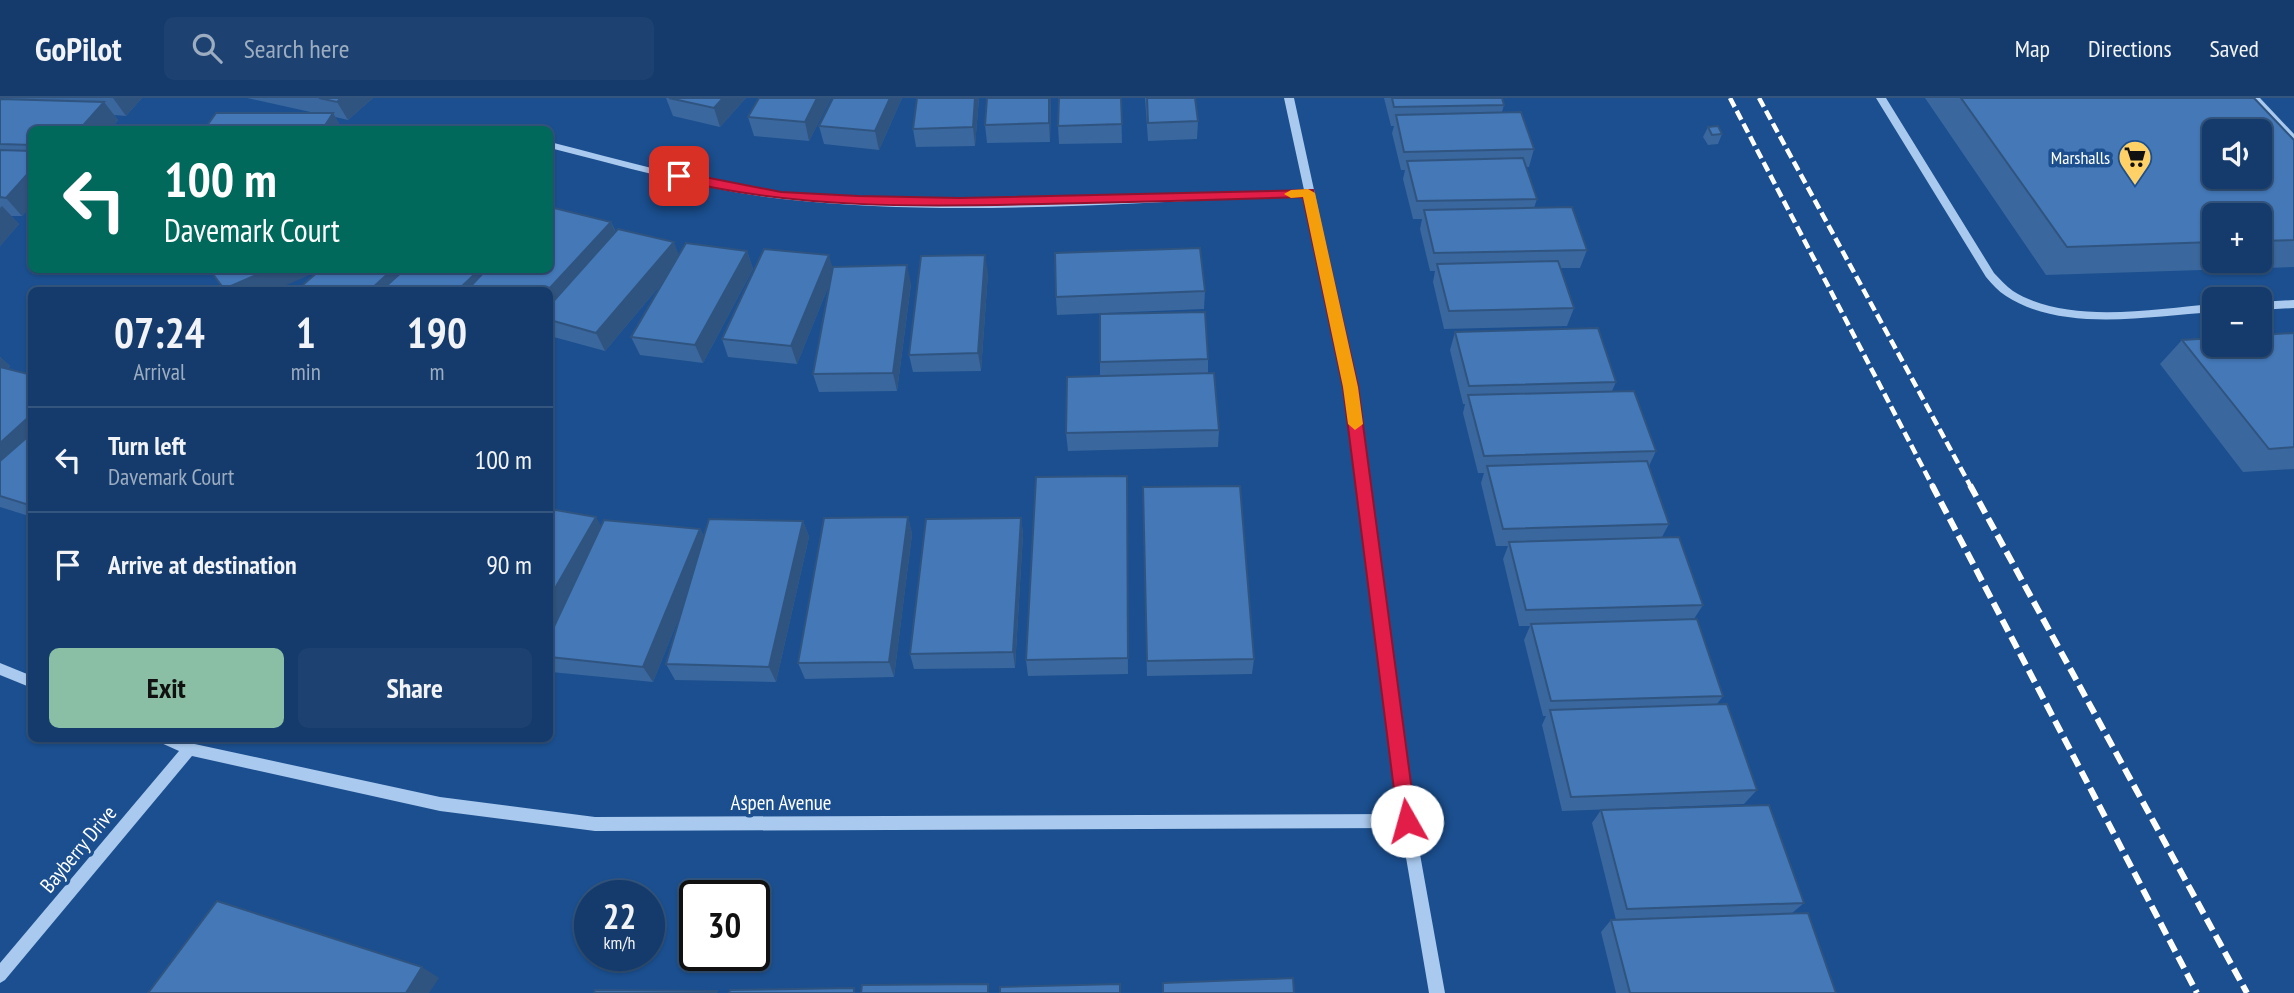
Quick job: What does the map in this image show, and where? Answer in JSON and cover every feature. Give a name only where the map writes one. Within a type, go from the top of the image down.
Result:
[{"type":"street","points":[[1289,98],[1351,387],[1407,821],[1437,993]]},
{"type":"street","points":[[1881,98],[1990,275],[2009,294],[2032,305],[2080,314],[2202,309]]},
{"type":"street","points":[[2255,98],[2294,140]]},
{"type":"street","points":[[553,146],[705,182],[781,196],[960,202],[1308,193]]},
{"type":"street","points":[[2272,305],[2294,304]]},
{"type":"street","points":[[0,669],[28,680]]},
{"type":"street","name":"Aspen Avenue","points":[[173,742],[190,749],[440,804],[595,824],[1407,821]]},
{"type":"street","name":"Bayberry Drive","points":[[0,975],[190,749]]},
{"type":"building","points":[[319,98],[341,98],[337,102]]},
{"type":"building","points":[[669,98],[723,98],[714,108]]},
{"type":"building","points":[[759,98],[817,98],[805,122],[748,117]]},
{"type":"building","points":[[833,98],[890,98],[875,131],[819,126]]},
{"type":"building","points":[[917,98],[975,98],[973,127],[913,129]]},
{"type":"building","points":[[987,98],[1049,98],[1049,123],[985,125]]},
{"type":"building","points":[[1059,98],[1121,98],[1122,124],[1058,126]]},
{"type":"building","points":[[1147,98],[1195,98],[1198,121],[1148,123]]},
{"type":"building","points":[[1392,98],[1502,98],[1504,105],[1394,107]]},
{"type":"building","name":"Marshalls","points":[[1961,98],[2254,98],[2294,140],[2294,240],[2272,241],[2272,203],[2202,203],[2202,242],[2067,247]]},
{"type":"building","points":[[0,99],[104,102],[83,126],[28,126],[28,145],[0,144]]},
{"type":"building","points":[[1521,112],[1534,149],[1404,152],[1396,115]]},
{"type":"building","points":[[216,113],[333,113],[325,126],[207,126]]},
{"type":"building","points":[[1718,126],[1722,134],[1712,135],[1708,127]]},
{"type":"building","points":[[0,150],[28,151],[28,173],[6,198],[0,197]]},
{"type":"building","points":[[1523,158],[1537,199],[1417,201],[1407,161]]},
{"type":"building","points":[[1572,207],[1587,250],[1434,253],[1424,210]]},
{"type":"building","points":[[553,208],[611,222],[551,287],[470,287],[483,273],[553,273]]},
{"type":"building","points":[[618,229],[674,242],[596,333],[553,321],[553,302]]},
{"type":"building","points":[[686,243],[747,251],[695,345],[631,337]]},
{"type":"building","points":[[1200,248],[1205,291],[1056,297],[1055,253]]},
{"type":"building","points":[[764,249],[829,255],[791,346],[722,339]]},
{"type":"building","points":[[985,255],[978,353],[909,355],[921,256]]},
{"type":"building","points":[[1558,261],[1574,308],[1449,311],[1437,264]]},
{"type":"building","points":[[907,265],[893,373],[813,374],[833,267]]},
{"type":"building","points":[[212,273],[261,273],[229,287],[223,287]]},
{"type":"building","points":[[317,273],[389,273],[373,287],[300,287]]},
{"type":"building","points":[[401,273],[476,273],[461,287],[385,287]]},
{"type":"building","points":[[1205,312],[1208,359],[1100,362],[1100,314]]},
{"type":"building","points":[[1598,328],[1616,382],[1469,386],[1455,332]]},
{"type":"building","points":[[2294,333],[2294,447],[2269,449],[2182,340],[2202,339],[2202,357],[2272,357],[2272,334]]},
{"type":"building","points":[[0,367],[28,374],[28,418],[0,443]]},
{"type":"building","points":[[1214,373],[1219,430],[1066,433],[1067,377]]},
{"type":"building","points":[[1634,391],[1656,451],[1484,456],[1468,395]]},
{"type":"building","points":[[28,436],[28,505],[0,496],[0,461]]},
{"type":"building","points":[[1647,461],[1669,524],[1503,529],[1487,466]]},
{"type":"building","points":[[1127,476],[1128,658],[1026,660],[1036,477]]},
{"type":"building","points":[[1240,486],[1254,659],[1147,661],[1143,487]]},
{"type":"building","points":[[553,510],[596,517],[553,592]]},
{"type":"building","points":[[908,517],[889,662],[798,663],[824,518]]},
{"type":"building","points":[[1021,518],[1013,652],[910,654],[926,519]]},
{"type":"building","points":[[709,519],[803,521],[769,667],[666,664]]},
{"type":"building","points":[[604,520],[700,529],[643,667],[553,657],[553,629]]},
{"type":"building","points":[[1679,537],[1703,605],[1526,610],[1509,542]]},
{"type":"building","points":[[1697,619],[1723,696],[1551,701],[1531,624]]},
{"type":"building","points":[[1727,704],[1757,790],[1571,797],[1550,710]]},
{"type":"building","points":[[1769,805],[1804,903],[1627,909],[1601,810]]},
{"type":"building","points":[[217,901],[422,967],[406,993],[148,993]]},
{"type":"building","points":[[1808,913],[1836,993],[1630,993],[1611,920]]},
{"type":"building","points":[[1293,978],[1294,993],[1163,993],[1163,983]]},
{"type":"building","points":[[988,984],[988,993],[861,993],[862,985]]},
{"type":"building","points":[[1120,984],[1120,993],[1000,993],[1000,987]]},
{"type":"building","points":[[854,988],[854,993],[729,993],[730,990]]},
{"type":"building","points":[[595,990],[717,991],[594,993]]},
{"type":"railway","points":[[1730,98],[1933,487]]},
{"type":"railway","points":[[1759,98],[1971,487]]},
{"type":"railway","points":[[1932,485],[2197,993]]},
{"type":"railway","points":[[1970,485],[2247,993]]},
{"type":"slow traffic","points":[[1291,194],[1308,193],[1351,387],[1355,424]]},
{"type":"place","name":"Marshalls","points":[[2135,187]]},
{"type":"route","points":[[679,176],[781,196],[858,200],[960,202],[1308,193],[1351,387],[1407,821]]}]
